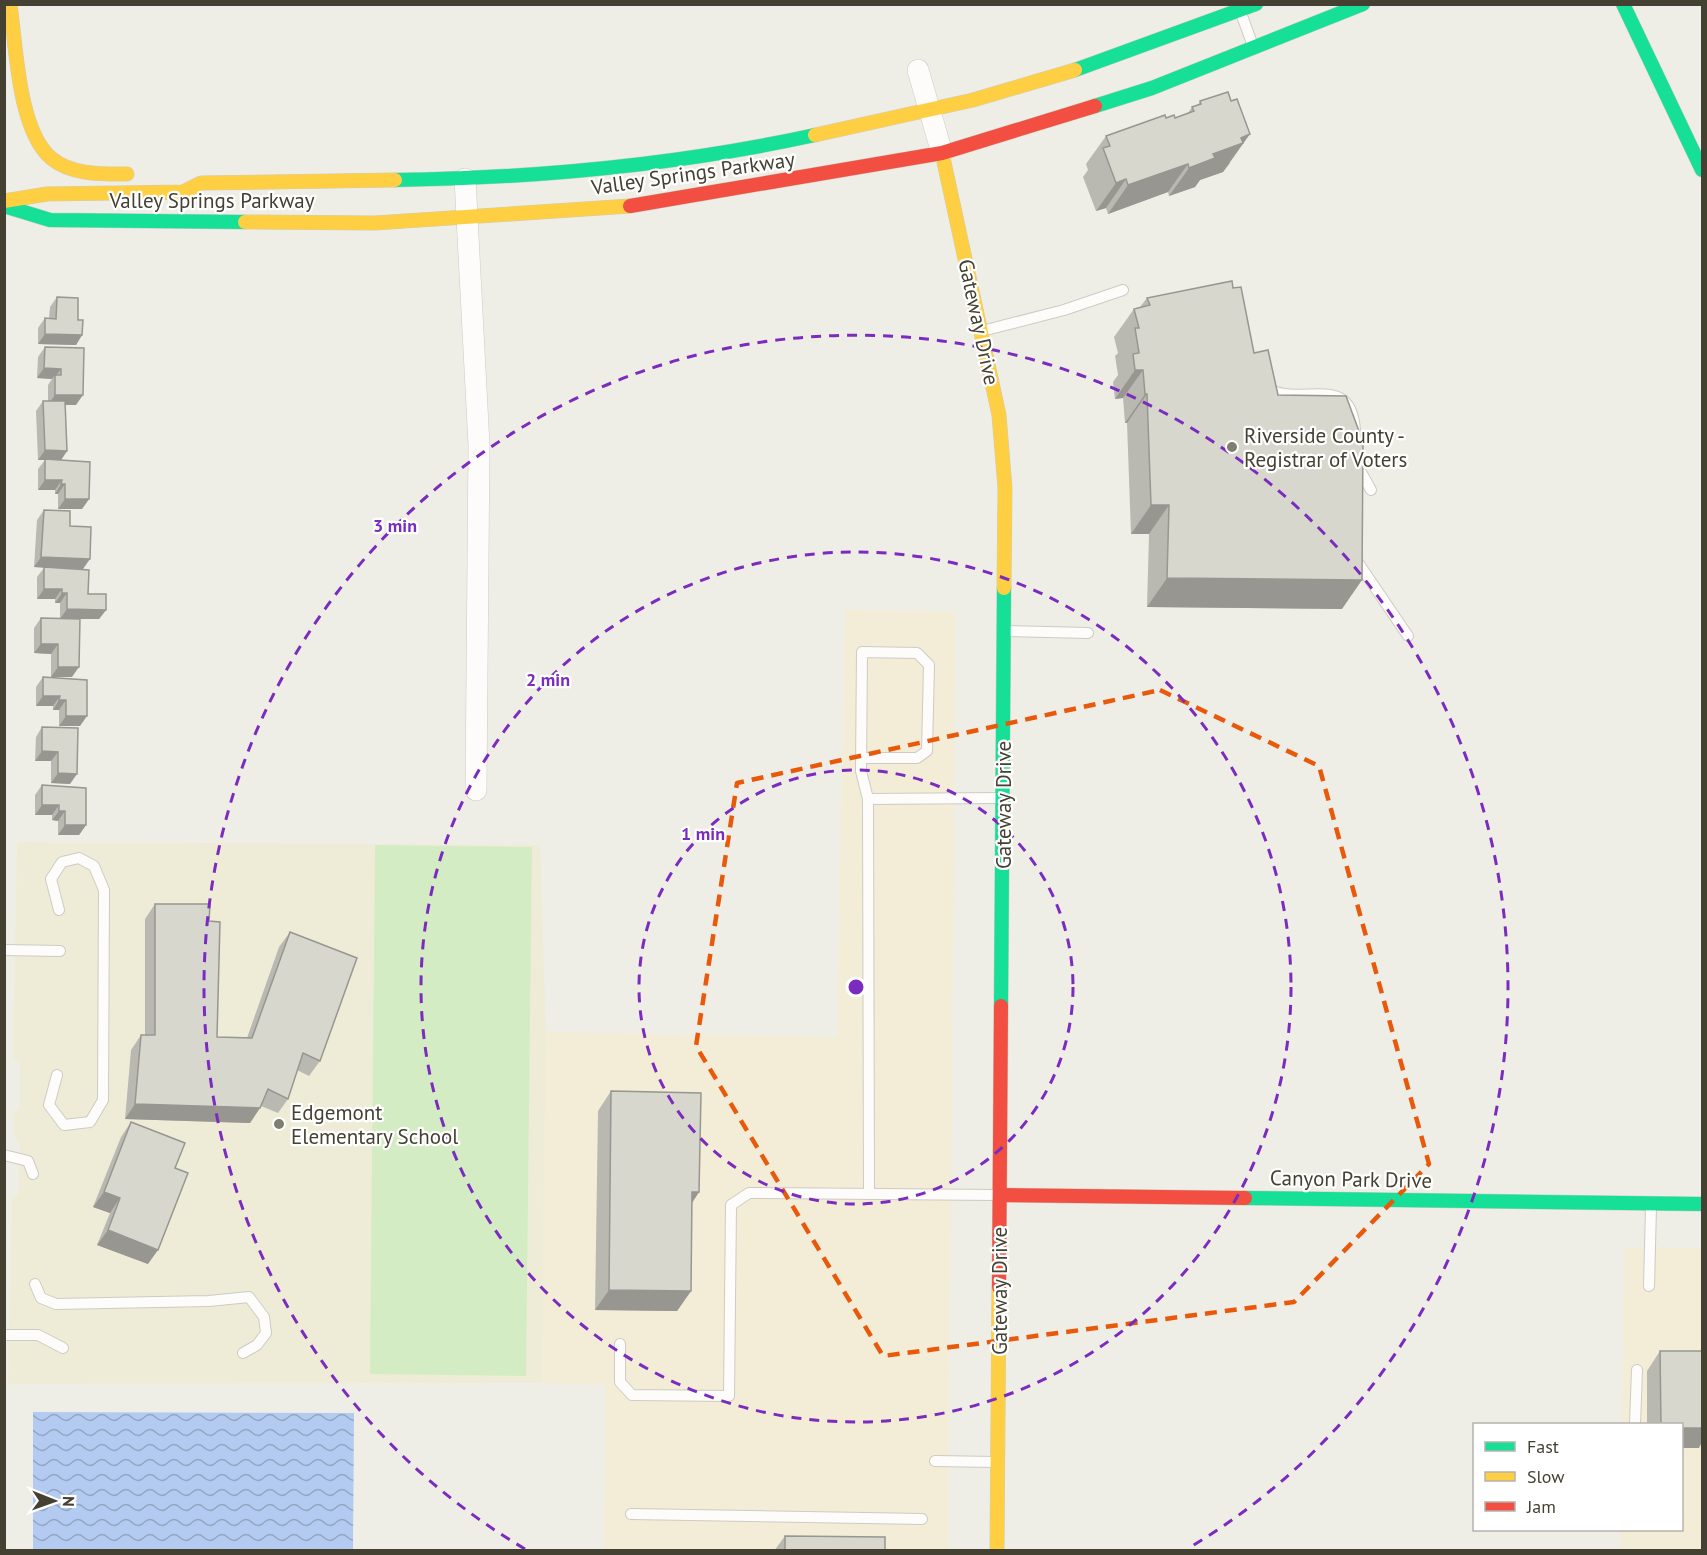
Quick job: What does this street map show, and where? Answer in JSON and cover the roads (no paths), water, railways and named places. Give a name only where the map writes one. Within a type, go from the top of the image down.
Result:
[{"type":"street","points":[[10,4],[30,124],[43,148],[51,158],[77,170],[100,174],[141,174]]},
{"type":"street","name":"Valley Springs Parkway","points":[[4,201],[47,194],[183,192],[201,183],[465,179],[606,169],[704,156],[973,100],[1107,60],[1239,7],[1256,4]]},
{"type":"street","name":"Valley Springs Parkway","points":[[4,206],[50,220],[375,222],[631,206],[709,195],[942,153],[1152,88],[1363,4]]},
{"type":"street","points":[[1623,4],[1702,170]]},
{"type":"street","name":"Gateway Drive","points":[[918,70],[942,153],[982,331],[999,415],[1005,488],[997,1551]]},
{"type":"street","points":[[181,174],[201,183]]},
{"type":"street","points":[[465,179],[479,445],[476,790]]},
{"type":"street","name":"Canyon Park Drive","points":[[1000,1195],[1702,1204]]},
{"type":"lane","points":[[1239,7],[1254,48]]},
{"type":"lane","points":[[982,331],[1064,310],[1123,290]]},
{"type":"lane","points":[[1271,390],[1283,396],[1328,392],[1350,406],[1354,417],[1357,490]]},
{"type":"lane","points":[[1357,466],[1371,490]]},
{"type":"lane","points":[[1357,549],[1357,561],[1408,636]]},
{"type":"lane","points":[[1004,630],[1088,633]]},
{"type":"lane","points":[[861,758],[917,758],[927,751],[929,665],[917,653],[862,652],[861,758],[861,771],[868,799],[869,1194]]},
{"type":"lane","points":[[868,799],[1003,798]]},
{"type":"lane","points":[[57,1076],[49,1106],[64,1125],[90,1122],[103,1100],[104,890],[94,866],[79,858],[62,862],[51,879],[59,910]]},
{"type":"lane","points":[[4,950],[60,951]]},
{"type":"lane","points":[[4,1155],[12,1155],[28,1161],[33,1174]]},
{"type":"lane","points":[[620,1344],[620,1382],[632,1395],[729,1396],[731,1205],[749,1193],[1000,1195]]},
{"type":"lane","points":[[1649,1286],[1651,1203]]},
{"type":"lane","points":[[35,1284],[41,1298],[56,1304],[209,1301],[249,1297],[264,1317],[266,1333],[256,1345],[243,1353]]},
{"type":"lane","points":[[4,1335],[38,1335],[63,1348]]},
{"type":"lane","points":[[1635,1423],[1636,1370]]},
{"type":"lane","points":[[935,1461],[998,1462]]},
{"type":"lane","points":[[631,1514],[922,1519]]},
{"type":"water","points":[[33,1412],[354,1413],[353,1550],[33,1550]]},
{"type":"place","name":"Riverside County - Registrar of Voters","points":[[1232,447]]},
{"type":"place","name":"Edgemont Elementary School","points":[[279,1124]]}]
